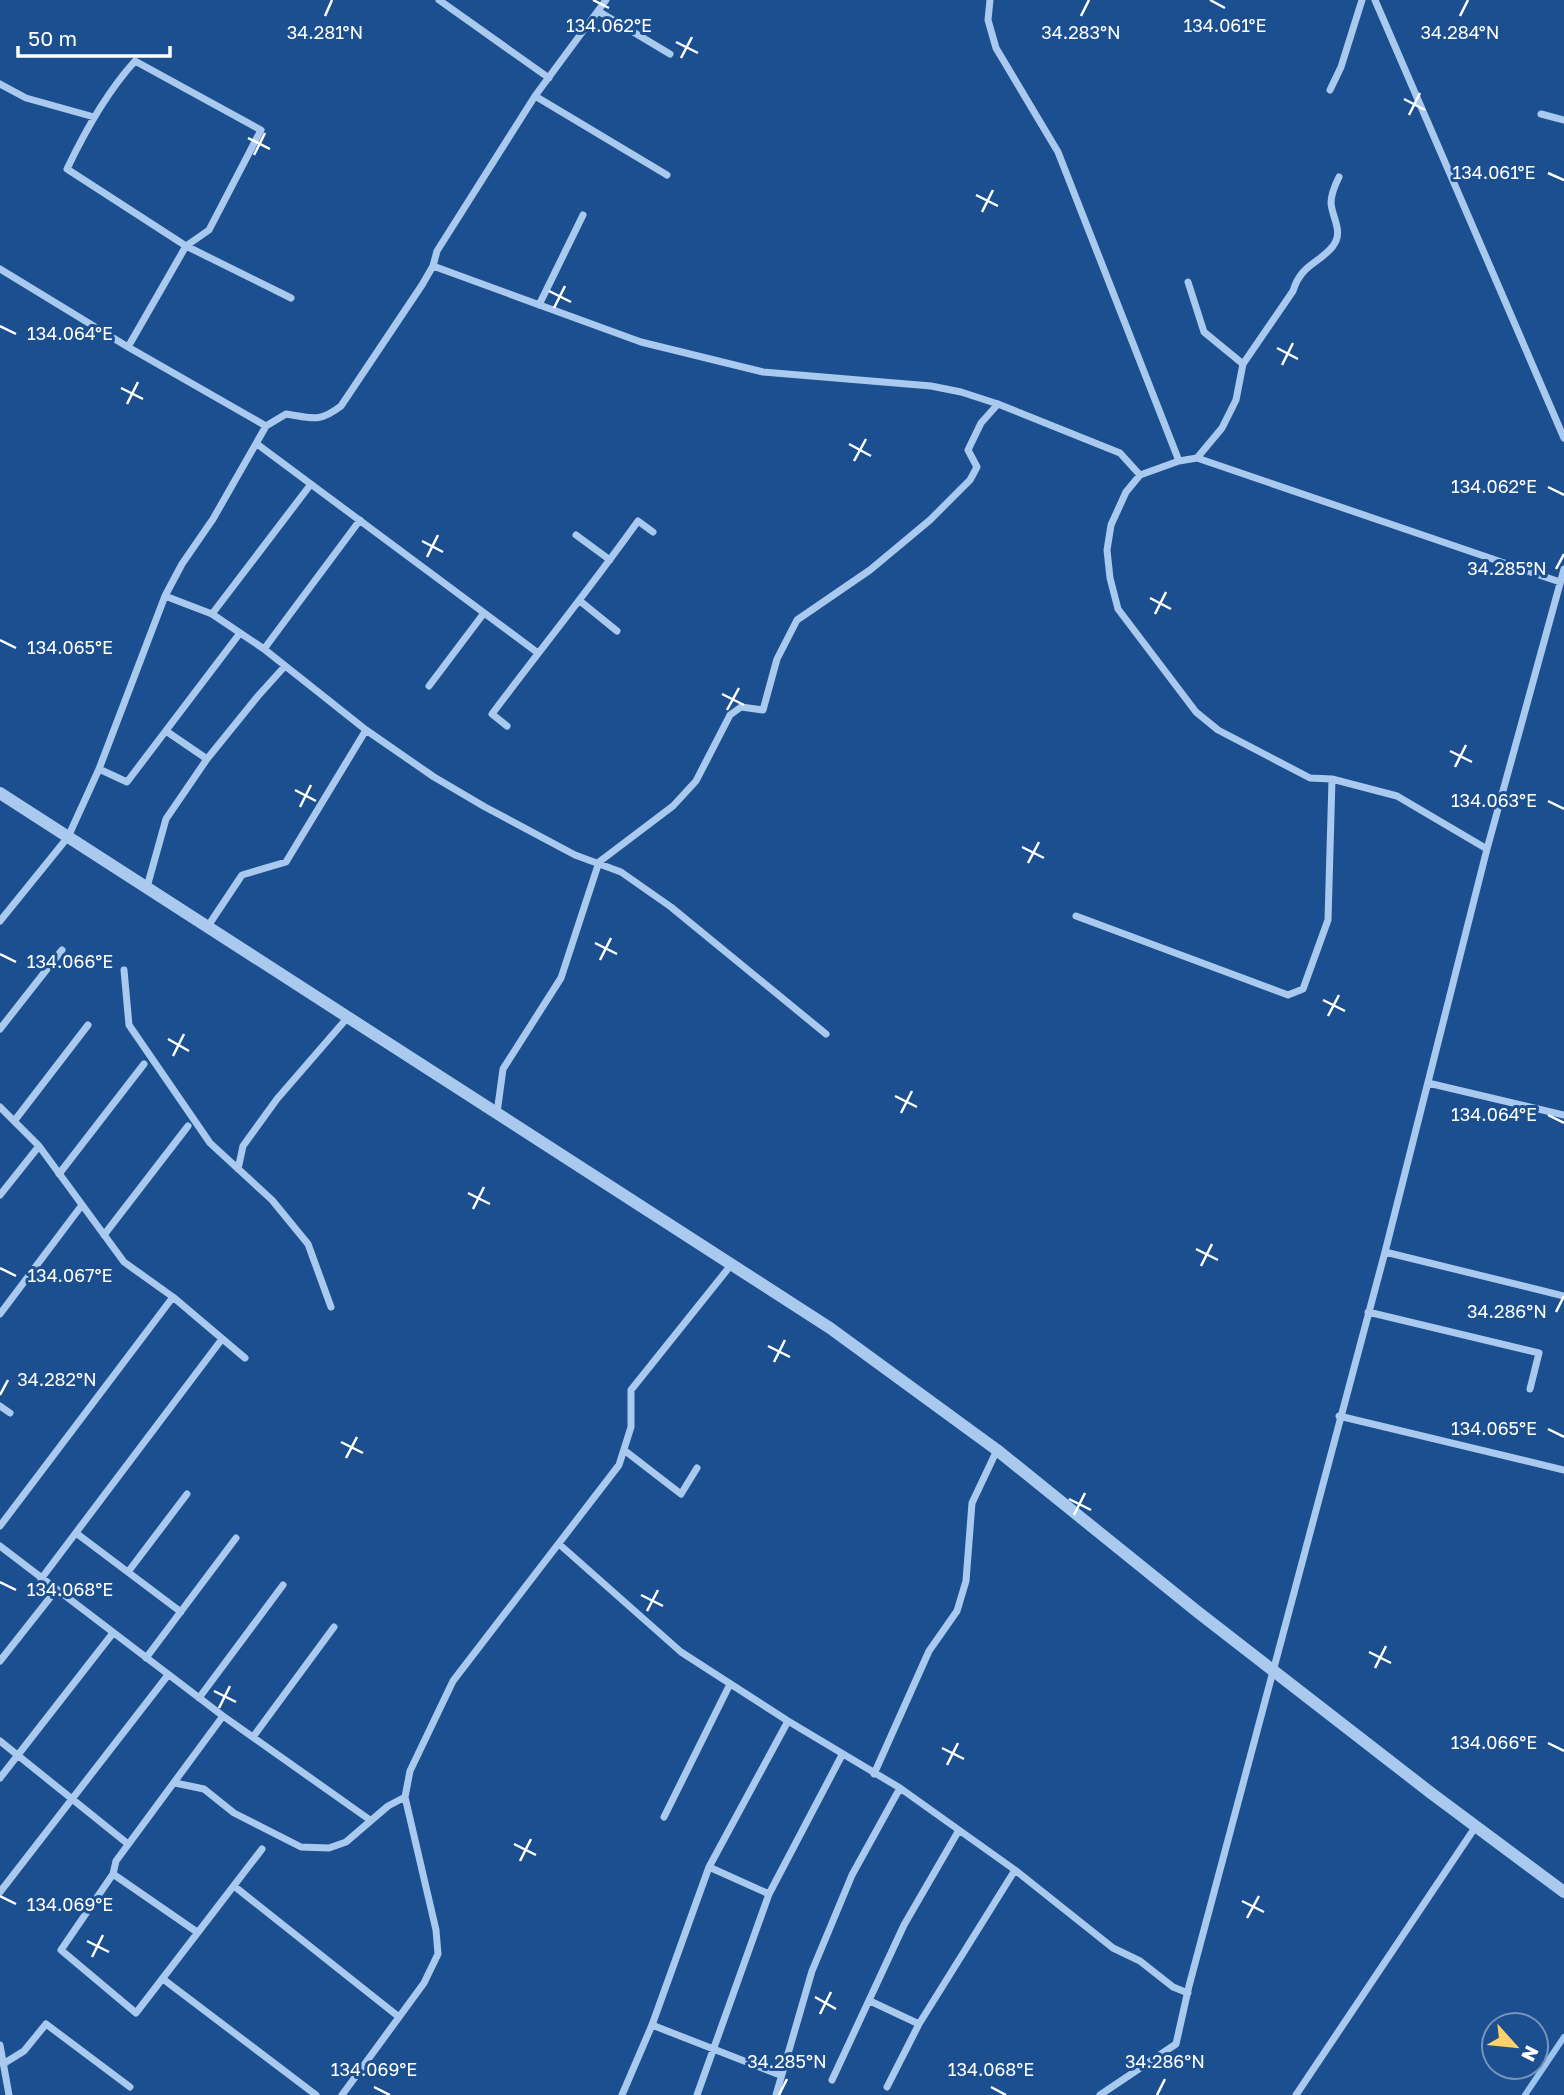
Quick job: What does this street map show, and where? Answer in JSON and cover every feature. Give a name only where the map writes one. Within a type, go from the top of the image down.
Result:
[{"type":"street","points":[[439,0],[549,78]]},
{"type":"street","points":[[594,0],[670,54]]},
{"type":"street","points":[[990,0],[988,20],[996,48],[1058,152],[1179,461]]},
{"type":"street","points":[[1330,90],[1341,67],[1362,0]]},
{"type":"street","points":[[1375,0],[1564,438]]},
{"type":"street","points":[[0,921],[68,836],[99,769],[166,596],[182,564],[213,519],[267,426],[286,414],[316,418],[327,416],[341,405],[433,266],[437,251],[535,96],[602,5]]},
{"type":"street","points":[[128,347],[186,246],[209,230],[261,130],[135,61],[85,129],[67,169],[186,246],[291,298]]},
{"type":"street","points":[[0,84],[26,98],[94,117]]},
{"type":"street","points":[[535,96],[667,175]]},
{"type":"street","points":[[1541,114],[1564,120]]},
{"type":"street","points":[[1197,458],[1222,428],[1236,400],[1243,364],[1293,291],[1297,278],[1334,245],[1338,225],[1331,204],[1339,177]]},
{"type":"street","points":[[539,305],[583,215]]},
{"type":"street","points":[[433,266],[641,342],[763,372],[931,386],[961,392],[1120,453],[1140,475]]},
{"type":"street","points":[[0,269],[128,347],[267,426]]},
{"type":"street","points":[[1188,282],[1204,332],[1243,364]]},
{"type":"street","points":[[497,1113],[503,1069],[561,978],[599,863],[673,806],[696,781],[730,715],[741,707],[763,710],[777,660],[797,620],[870,570],[930,520],[970,480],[977,467],[968,450],[981,423],[998,404]]},
{"type":"street","points":[[257,444],[538,653]]},
{"type":"street","points":[[1487,849],[1396,796],[1332,779],[1310,778],[1218,730],[1196,712],[1118,609],[1110,578],[1107,550],[1111,525],[1126,492],[1140,475],[1179,461],[1197,458],[1560,582]]},
{"type":"street","points":[[212,614],[311,484]]},
{"type":"street","points":[[264,649],[360,520]]},
{"type":"street","points":[[507,726],[492,714],[638,521],[653,532]]},
{"type":"street","points":[[576,534],[610,560]]},
{"type":"street","points":[[1100,2095],[1176,2043],[1192,1973],[1274,1671],[1339,1416],[1385,1252],[1487,849],[1564,569]]},
{"type":"street","points":[[166,596],[212,614],[264,649],[366,730],[435,777],[575,855],[621,872],[671,907],[826,1034]]},
{"type":"street","points":[[580,601],[617,631]]},
{"type":"street","points":[[429,686],[484,613]]},
{"type":"street","points":[[99,769],[127,782],[240,633]]},
{"type":"street","points":[[147,887],[166,819],[207,759],[285,666]]},
{"type":"street","points":[[208,926],[242,875],[286,862],[366,730]]},
{"type":"street","points":[[166,731],[207,759]]},
{"type":"street","points":[[1076,916],[1288,995],[1303,989],[1328,920],[1332,779]]},
{"type":"street","points":[[0,793],[830,1328],[997,1450],[1274,1671],[1564,1892]]},
{"type":"street","points":[[0,1029],[62,950]]},
{"type":"street","points":[[124,970],[129,1025],[210,1143],[272,1200],[308,1244],[331,1307]]},
{"type":"street","points":[[238,1169],[243,1146],[270,1108],[349,1016]]},
{"type":"street","points":[[15,1120],[88,1024]]},
{"type":"street","points":[[59,1174],[144,1064]]},
{"type":"street","points":[[1428,1083],[1564,1115]]},
{"type":"street","points":[[0,1107],[39,1146],[124,1262],[173,1297],[245,1358]]},
{"type":"street","points":[[104,1235],[187,1126]]},
{"type":"street","points":[[0,1195],[39,1146]]},
{"type":"street","points":[[0,1314],[82,1205]]},
{"type":"street","points":[[1385,1252],[1564,1296]]},
{"type":"street","points":[[342,2095],[424,1983],[438,1954],[436,1930],[405,1797],[410,1771],[453,1681],[619,1465],[631,1427],[631,1390],[732,1265]]},
{"type":"street","points":[[0,1526],[173,1297]]},
{"type":"street","points":[[1368,1312],[1539,1353],[1530,1389]]},
{"type":"street","points":[[41,1579],[222,1339]]},
{"type":"street","points":[[0,1406],[10,1413]]},
{"type":"street","points":[[1339,1416],[1564,1470]]},
{"type":"street","points":[[624,1450],[681,1494],[697,1468]]},
{"type":"street","points":[[874,1774],[929,1651],[957,1611],[966,1581],[972,1503],[997,1450]]},
{"type":"street","points":[[128,1572],[187,1494]]},
{"type":"street","points":[[76,1533],[181,1612]]},
{"type":"street","points":[[146,1658],[236,1538]]},
{"type":"street","points":[[559,1544],[681,1652],[842,1755],[900,1788],[1016,1870],[1113,1948],[1140,1961],[1173,1987],[1188,1989]]},
{"type":"street","points":[[2,1551],[223,1716],[370,1820]]},
{"type":"street","points":[[199,1698],[283,1585]]},
{"type":"street","points":[[0,1661],[56,1590]]},
{"type":"street","points":[[253,1737],[334,1627]]},
{"type":"street","points":[[0,1778],[113,1633]]},
{"type":"street","points":[[0,1892],[168,1675]]},
{"type":"street","points":[[664,1816],[730,1684]]},
{"type":"street","points":[[223,1716],[116,1861],[114,1874],[61,1950],[136,2013],[262,1849]]},
{"type":"street","points":[[622,2095],[652,2025],[709,1867],[788,1721]]},
{"type":"street","points":[[0,1741],[128,1844]]},
{"type":"street","points":[[697,2095],[769,1894],[842,1755]]},
{"type":"street","points":[[174,1783],[204,1789],[234,1813],[301,1847],[329,1848],[346,1842],[388,1805],[405,1797]]},
{"type":"street","points":[[776,2095],[812,1971],[852,1875],[900,1788]]},
{"type":"street","points":[[1296,2095],[1476,1826]]},
{"type":"street","points":[[831,2080],[904,1925],[959,1830]]},
{"type":"street","points":[[709,1867],[769,1894]]},
{"type":"street","points":[[887,2088],[919,2024],[1016,1870]]},
{"type":"street","points":[[114,1874],[197,1932]]},
{"type":"street","points":[[234,1886],[399,2017]]},
{"type":"street","points":[[163,1979],[316,2095]]},
{"type":"street","points":[[870,2001],[919,2024]]},
{"type":"street","points":[[3,2064],[24,2051],[46,2024],[130,2087]]},
{"type":"street","points":[[652,2025],[780,2075]]},
{"type":"street","points":[[0,2045],[9,2095]]},
{"type":"waterway","points":[[1525,2095],[1564,2037]]}]
